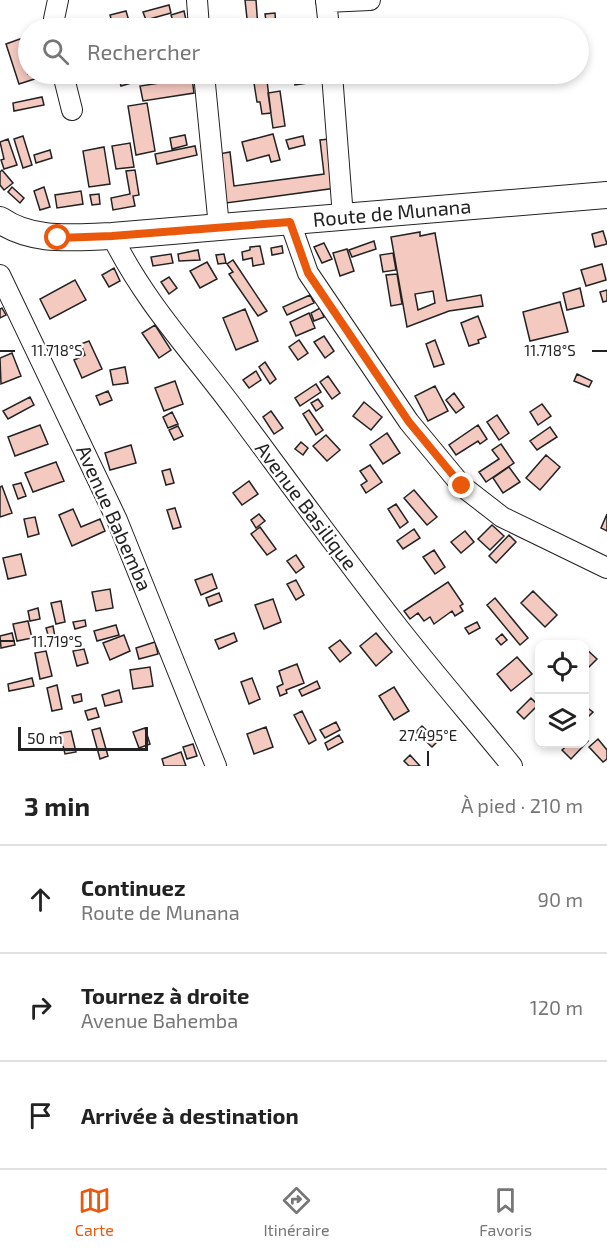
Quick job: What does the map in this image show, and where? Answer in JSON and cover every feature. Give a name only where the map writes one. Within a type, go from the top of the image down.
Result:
[{"type":"main road","name":"Route de Munana","points":[[0,220],[30,234],[58,238],[112,236],[607,195]]},
{"type":"street","points":[[54,18],[58,0]]},
{"type":"street","points":[[197,0],[199,18]]},
{"type":"street","points":[[327,18],[326,1],[370,0]]},
{"type":"street","points":[[66,84],[72,110]]},
{"type":"street","points":[[205,84],[219,227]]},
{"type":"street","points":[[333,84],[343,217]]},
{"type":"street","points":[[290,222],[308,273],[409,422],[462,486],[502,517],[607,568]]},
{"type":"street","name":"Avenue Basilique","points":[[112,236],[123,259],[162,318],[237,411],[395,624],[513,766]]},
{"type":"street","name":"Avenue Babemba","points":[[0,275],[117,520],[216,766]]},
{"type":"building","points":[[245,0],[256,0],[257,18],[247,18]]},
{"type":"building","points":[[169,5],[171,13],[145,18],[143,12]]},
{"type":"building","points":[[126,11],[128,18],[111,18],[110,15]]},
{"type":"building","points":[[184,11],[186,18],[172,18],[171,15]]},
{"type":"building","points":[[275,13],[275,18],[266,18],[265,14]]},
{"type":"building","points":[[18,40],[18,81],[6,44]]},
{"type":"building","points":[[193,84],[194,93],[143,101],[140,86]]},
{"type":"building","points":[[254,84],[267,84],[271,113],[262,114],[260,102],[257,102]]},
{"type":"building","points":[[280,91],[285,126],[273,128],[268,93]]},
{"type":"building","points":[[42,97],[44,105],[14,111],[13,103]]},
{"type":"building","points":[[147,103],[155,151],[136,155],[128,106]]},
{"type":"building","points":[[273,134],[280,160],[271,162],[269,155],[247,161],[242,142]]},
{"type":"building","points":[[185,135],[187,145],[172,149],[170,138]]},
{"type":"building","points":[[23,136],[32,165],[23,168],[14,139]]},
{"type":"building","points":[[303,136],[305,145],[289,149],[286,140]]},
{"type":"building","points":[[8,139],[17,165],[4,169],[0,142]]},
{"type":"building","points":[[329,139],[336,188],[226,203],[219,154],[230,152],[234,186],[324,174],[320,140]]},
{"type":"building","points":[[130,143],[134,167],[116,169],[112,146]]},
{"type":"building","points":[[195,146],[197,155],[157,164],[155,154]]},
{"type":"building","points":[[104,147],[110,184],[89,187],[83,151]]},
{"type":"building","points":[[50,150],[52,158],[36,163],[34,155]]},
{"type":"building","points":[[2,170],[13,183],[4,190],[0,185]]},
{"type":"building","points":[[135,170],[139,195],[133,196],[135,206],[113,210],[111,198],[130,194],[126,171]]},
{"type":"building","points":[[12,187],[24,198],[20,203],[8,192]]},
{"type":"building","points":[[44,187],[50,207],[40,210],[34,191]]},
{"type":"building","points":[[81,191],[83,204],[57,208],[55,195]]},
{"type":"building","points":[[99,194],[100,204],[92,205],[90,195]]},
{"type":"building","points":[[603,231],[607,244],[595,247],[592,234]]},
{"type":"building","points":[[420,232],[420,236],[435,233],[447,301],[481,295],[483,306],[449,311],[407,327],[391,237]],"holes":[[[433,291],[435,303],[418,310],[415,294]]]},
{"type":"building","points":[[374,241],[376,249],[352,257],[349,250]]},
{"type":"building","points":[[324,243],[332,259],[322,263],[314,247]]},
{"type":"building","points":[[260,246],[264,264],[253,266],[252,258],[243,260],[242,252],[250,250],[250,247]]},
{"type":"building","points":[[282,246],[283,253],[272,255],[271,248]]},
{"type":"building","points":[[347,249],[354,271],[340,276],[333,253]]},
{"type":"building","points":[[198,250],[200,260],[179,261],[178,254]]},
{"type":"building","points":[[393,253],[396,270],[383,272],[380,255]]},
{"type":"building","points":[[171,254],[173,263],[153,266],[151,257]]},
{"type":"building","points":[[224,254],[226,263],[218,264],[216,255]]},
{"type":"building","points":[[233,260],[267,311],[258,316],[229,274],[233,272],[227,264]]},
{"type":"building","points":[[207,262],[217,279],[200,288],[190,271]]},
{"type":"building","points":[[602,264],[606,280],[586,286],[581,270]]},
{"type":"building","points":[[114,268],[120,281],[109,287],[102,275]]},
{"type":"building","points":[[397,274],[402,304],[391,306],[386,275]]},
{"type":"building","points":[[169,277],[177,288],[169,294],[161,282]]},
{"type":"building","points":[[75,280],[86,300],[50,319],[40,299]]},
{"type":"building","points":[[580,288],[584,306],[567,310],[563,293]]},
{"type":"building","points":[[607,290],[607,301],[603,302],[600,292]]},
{"type":"building","points":[[310,295],[314,303],[287,315],[283,307]]},
{"type":"building","points":[[560,302],[568,332],[530,341],[523,312]]},
{"type":"building","points":[[2,308],[6,315],[0,318],[0,309]]},
{"type":"building","points":[[320,308],[324,317],[314,321],[311,313]]},
{"type":"building","points":[[245,309],[258,341],[236,350],[223,318]]},
{"type":"building","points":[[309,313],[315,328],[296,336],[290,322]]},
{"type":"building","points":[[478,316],[486,337],[478,340],[479,343],[469,346],[461,323]]},
{"type":"building","points":[[155,325],[171,350],[159,358],[142,333]]},
{"type":"building","points":[[324,336],[334,351],[325,358],[314,342]]},
{"type":"building","points":[[299,340],[308,353],[298,360],[289,347]]},
{"type":"building","points":[[435,340],[444,364],[434,367],[426,344]]},
{"type":"building","points":[[89,341],[102,369],[82,378],[74,360],[85,355],[81,344]]},
{"type":"building","points":[[12,353],[21,376],[1,384],[0,358]]},
{"type":"building","points":[[265,362],[276,379],[270,384],[259,367]]},
{"type":"building","points":[[125,367],[128,383],[113,385],[110,370]]},
{"type":"building","points":[[256,371],[261,380],[249,388],[243,380]]},
{"type":"building","points":[[577,374],[592,381],[589,387],[574,381]]},
{"type":"building","points":[[328,376],[340,393],[332,399],[320,382]]},
{"type":"building","points":[[175,381],[183,404],[164,411],[155,388]]},
{"type":"building","points":[[316,384],[321,392],[300,406],[295,398]]},
{"type":"building","points":[[435,386],[448,411],[428,421],[415,396]]},
{"type":"building","points":[[108,391],[112,400],[100,405],[96,396]]},
{"type":"building","points":[[454,393],[464,407],[456,413],[446,400]]},
{"type":"building","points":[[30,397],[34,405],[8,419],[3,411]]},
{"type":"building","points":[[318,399],[323,406],[316,411],[311,403]]},
{"type":"building","points":[[364,402],[382,417],[371,430],[353,416]]},
{"type":"building","points":[[542,404],[551,416],[538,425],[530,412]]},
{"type":"building","points":[[309,410],[323,430],[316,435],[303,414]]},
{"type":"building","points":[[271,411],[283,428],[274,434],[263,417]]},
{"type":"building","points":[[172,412],[178,424],[168,428],[163,417]]},
{"type":"building","points":[[497,415],[509,433],[499,440],[487,422]]},
{"type":"building","points":[[40,425],[48,444],[15,456],[8,437]]},
{"type":"building","points":[[478,425],[487,439],[480,444],[478,441],[456,455],[449,445]]},
{"type":"building","points":[[178,426],[183,436],[174,440],[169,430]]},
{"type":"building","points":[[550,427],[557,437],[537,450],[530,441]]},
{"type":"building","points":[[387,433],[400,453],[383,464],[370,445]]},
{"type":"building","points":[[326,435],[340,450],[327,461],[313,446]]},
{"type":"building","points":[[301,442],[308,448],[303,455],[295,449]]},
{"type":"building","points":[[501,444],[514,463],[486,482],[479,472],[499,459],[492,450]]},
{"type":"building","points":[[131,445],[136,463],[110,470],[105,453]]},
{"type":"building","points":[[546,455],[560,467],[540,490],[526,478]]},
{"type":"building","points":[[56,462],[64,481],[33,492],[25,473]]},
{"type":"building","points":[[370,465],[382,482],[366,493],[361,485],[367,481],[360,471]]},
{"type":"building","points":[[509,467],[520,482],[503,493],[493,478]]},
{"type":"building","points":[[170,469],[174,483],[166,485],[162,471]]},
{"type":"building","points":[[249,481],[258,494],[242,505],[233,493]]},
{"type":"building","points":[[21,483],[26,496],[18,499],[13,485]]},
{"type":"building","points":[[2,486],[12,513],[0,517],[0,487]]},
{"type":"building","points":[[414,490],[437,517],[427,525],[404,498]]},
{"type":"building","points":[[396,504],[408,522],[400,528],[388,509]]},
{"type":"building","points":[[175,508],[181,527],[173,529],[167,510]]},
{"type":"building","points":[[73,509],[81,527],[100,519],[105,531],[72,546],[59,515]]},
{"type":"building","points":[[259,514],[265,521],[256,528],[251,520]]},
{"type":"building","points":[[607,514],[607,531],[601,528]]},
{"type":"building","points":[[35,517],[39,534],[28,537],[24,519]]},
{"type":"building","points":[[492,525],[504,536],[490,550],[478,539]]},
{"type":"building","points":[[260,527],[276,549],[267,555],[251,534]]},
{"type":"building","points":[[414,529],[420,538],[403,549],[397,541]]},
{"type":"building","points":[[465,531],[474,542],[461,553],[451,542]]},
{"type":"building","points":[[509,535],[516,542],[496,563],[489,556]]},
{"type":"building","points":[[434,550],[445,567],[435,574],[423,557]]},
{"type":"building","points":[[21,554],[26,575],[8,579],[3,558]]},
{"type":"building","points":[[296,555],[304,567],[296,573],[287,561]]},
{"type":"building","points":[[212,574],[217,588],[201,595],[195,580]]},
{"type":"building","points":[[296,580],[304,595],[296,600],[287,584]]},
{"type":"building","points":[[448,582],[463,604],[460,606],[463,611],[455,616],[452,611],[434,624],[430,617],[424,621],[418,613],[410,619],[404,611]]},
{"type":"building","points":[[110,589],[113,608],[96,611],[92,592]]},
{"type":"building","points":[[533,591],[557,615],[545,627],[521,603]]},
{"type":"building","points":[[219,593],[222,601],[209,606],[206,598]]},
{"type":"building","points":[[495,598],[528,638],[520,645],[487,605]]},
{"type":"building","points":[[273,599],[281,622],[264,629],[255,605]]},
{"type":"building","points":[[61,601],[65,622],[56,624],[51,603]]},
{"type":"building","points":[[38,608],[40,619],[30,621],[28,611]]},
{"type":"building","points":[[85,620],[86,626],[75,629],[73,622]]},
{"type":"building","points":[[28,621],[32,638],[17,641],[13,624]]},
{"type":"building","points":[[477,622],[480,628],[469,634],[465,628]]},
{"type":"building","points":[[116,625],[119,635],[97,641],[94,631]]},
{"type":"building","points":[[53,626],[55,637],[49,638],[46,628]]},
{"type":"building","points":[[12,633],[15,645],[1,648],[0,636]]},
{"type":"building","points":[[234,633],[237,641],[219,649],[215,640]]},
{"type":"building","points":[[376,633],[392,652],[376,666],[360,646]]},
{"type":"building","points":[[502,634],[507,640],[501,645],[496,639]]},
{"type":"building","points":[[124,635],[130,651],[110,660],[103,643]]},
{"type":"building","points":[[340,640],[351,653],[340,662],[329,648]]},
{"type":"building","points":[[155,642],[158,654],[139,659],[136,648]]},
{"type":"building","points":[[84,649],[88,663],[77,666],[73,651]]},
{"type":"building","points":[[46,651],[52,676],[40,679],[35,653]]},
{"type":"building","points":[[589,652],[597,659],[589,667]]},
{"type":"building","points":[[517,657],[532,674],[511,691],[497,674]]},
{"type":"building","points":[[297,664],[304,683],[286,690],[287,693],[280,696],[277,687],[283,684],[279,671]]},
{"type":"building","points":[[150,667],[153,686],[133,689],[130,670]]},
{"type":"building","points":[[32,678],[34,686],[9,691],[8,684]]},
{"type":"building","points":[[252,678],[260,699],[249,704],[241,682]]},
{"type":"building","points":[[317,681],[320,688],[302,696],[299,690]]},
{"type":"building","points":[[57,685],[62,709],[52,711],[47,688]]},
{"type":"building","points":[[394,687],[409,711],[394,720],[379,696]]},
{"type":"building","points":[[119,690],[122,702],[105,706],[102,695]]},
{"type":"building","points":[[81,694],[82,701],[74,703],[72,696]]},
{"type":"building","points":[[531,698],[535,702],[535,708],[524,719],[517,712]]},
{"type":"building","points":[[96,708],[99,717],[88,720],[85,711]]},
{"type":"building","points":[[302,711],[316,740],[309,744],[294,715]]},
{"type":"building","points":[[336,722],[340,730],[325,738],[320,730]]},
{"type":"building","points":[[422,726],[438,741],[432,747],[416,732]]},
{"type":"building","points":[[266,727],[273,747],[254,754],[247,734]]},
{"type":"building","points":[[100,728],[108,756],[100,759],[92,730]]},
{"type":"building","points":[[145,728],[150,744],[139,748],[133,732]]},
{"type":"building","points":[[71,731],[76,752],[65,754],[60,733]]},
{"type":"building","points":[[339,735],[343,742],[328,750],[325,743]]},
{"type":"building","points":[[598,739],[607,750],[607,759],[603,762],[589,747]]},
{"type":"building","points":[[193,744],[197,756],[187,759],[183,747]]},
{"type":"building","points":[[564,748],[581,748],[571,759],[562,750]]},
{"type":"building","points":[[181,752],[186,766],[164,766],[162,759]]},
{"type":"building","points":[[410,755],[420,766],[409,766],[404,761]]},
{"type":"route","points":[[58,238],[290,222],[308,273],[409,422],[462,486]]}]
